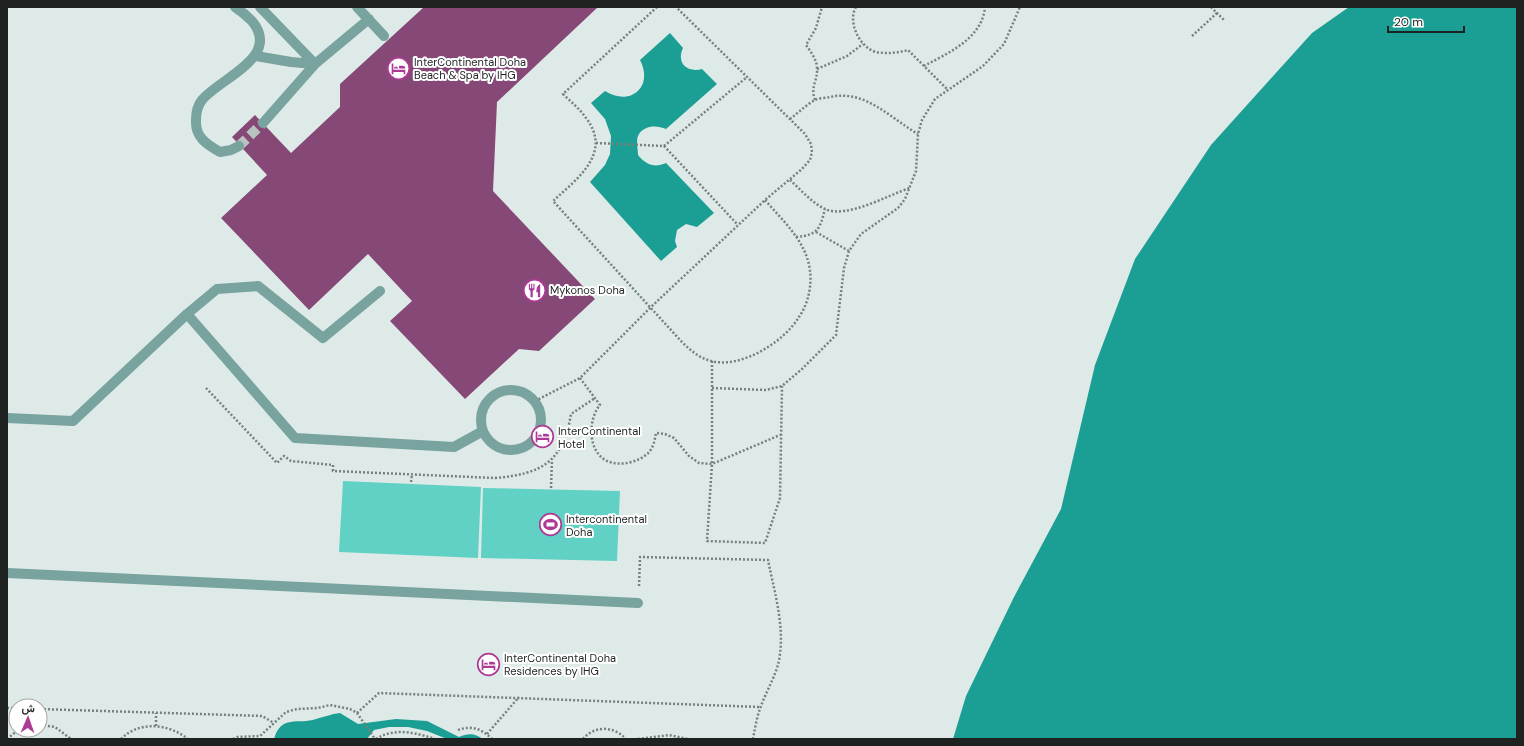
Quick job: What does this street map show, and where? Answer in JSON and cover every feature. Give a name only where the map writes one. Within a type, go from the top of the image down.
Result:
[{"type":"lane","points":[[235,7],[252,21],[260,36],[260,43],[256,56],[202,100],[196,111],[198,135],[207,144],[220,152],[232,150],[239,146]]},
{"type":"lane","points":[[260,7],[315,64]]},
{"type":"lane","points":[[357,7],[384,36]]},
{"type":"lane","points":[[263,123],[315,64],[369,19]]},
{"type":"lane","points":[[256,56],[291,62],[315,64]]},
{"type":"lane","points":[[7,418],[74,421],[186,314],[218,289],[258,286],[323,338],[380,291]]},
{"type":"lane","points":[[186,314],[295,438],[454,446],[483,431]]},
{"type":"lane","points":[[506,390],[517,390],[527,394],[535,401],[541,411],[542,423],[538,434],[531,443],[521,449],[510,450],[498,448],[489,441],[483,431],[480,420],[482,409],[488,400],[496,393],[506,390]]},
{"type":"lane","points":[[7,573],[638,603]]},
{"type":"path","points":[[657,7],[563,94],[586,118],[596,137],[596,143],[592,159],[582,174],[553,201],[681,341],[695,354],[712,361],[731,362],[754,356],[781,338],[799,317],[809,295],[810,271],[804,248],[765,200]]},
{"type":"path","points":[[535,401],[580,378],[651,307],[810,160],[812,152],[811,144],[805,134],[676,7]]},
{"type":"path","points":[[815,100],[812,92],[818,69],[813,55],[806,45],[816,28],[822,7]]},
{"type":"path","points":[[856,7],[854,10],[853,24],[863,44],[874,51],[898,53],[908,50],[947,89]]},
{"type":"path","points":[[924,66],[956,50],[967,40],[982,19],[984,7]]},
{"type":"path","points":[[712,388],[766,390],[782,386],[802,369],[836,335],[844,268],[849,251],[861,234],[898,208],[910,188],[916,171],[918,134],[922,120],[935,99],[947,89],[983,66],[1004,44],[1020,7]]},
{"type":"path","points":[[1211,7],[1224,20]]},
{"type":"path","points":[[1192,36],[1217,13]]},
{"type":"path","points":[[818,69],[847,56],[863,44]]},
{"type":"path","points":[[596,143],[664,146],[747,77]]},
{"type":"path","points":[[790,119],[815,100],[839,95],[861,98],[881,108],[900,124],[918,134]]},
{"type":"path","points":[[664,146],[738,226]]},
{"type":"path","points":[[790,180],[826,209],[839,211],[858,208],[910,188]]},
{"type":"path","points":[[796,237],[807,236],[816,232],[826,209]]},
{"type":"path","points":[[816,232],[849,251]]},
{"type":"path","points":[[712,361],[712,464],[707,541],[765,543],[780,498],[782,386]]},
{"type":"path","points":[[580,378],[600,405],[595,411],[591,431],[593,442],[598,452],[606,461],[619,464],[634,461],[644,456],[654,444],[656,433],[665,434],[674,438],[689,456],[699,463],[712,464],[780,435]]},
{"type":"path","points":[[551,488],[552,458]]},
{"type":"path","points":[[412,474],[412,482]]},
{"type":"path","points":[[638,603],[640,557],[768,560],[781,636],[780,655],[774,676],[760,707],[753,739]]},
{"type":"path","points":[[357,713],[379,693],[760,707]]},
{"type":"path","points":[[487,734],[519,697]]},
{"type":"path","points":[[233,739],[237,737],[260,736],[286,712],[297,709],[318,708],[330,705],[350,709],[357,713],[375,738],[382,735],[399,732],[412,733],[435,739]]},
{"type":"path","points":[[48,709],[262,716],[274,723]]},
{"type":"path","points":[[156,713],[156,726]]},
{"type":"path","points":[[48,726],[55,727],[71,739]]},
{"type":"path","points":[[121,739],[125,735],[146,726],[156,726],[177,731],[188,739]]},
{"type":"path","points":[[458,730],[473,728],[481,730],[492,739]]},
{"type":"path","points":[[583,739],[594,730],[604,728],[618,731],[626,739]]},
{"type":"path","points":[[638,739],[668,735],[688,739]]},
{"type":"shaded area","points":[[1349,7],[1517,7],[1517,739],[953,739],[966,696],[1014,597],[1061,509],[1095,365],[1135,259],[1211,145],[1312,33]]},
{"type":"shaded area","points":[[670,33],[683,48],[681,58],[684,66],[692,70],[702,69],[717,84],[666,129],[650,127],[640,132],[637,138],[638,155],[651,165],[662,165],[666,163],[714,213],[697,227],[686,224],[677,230],[675,241],[677,247],[661,261],[590,182],[605,165],[610,154],[611,136],[605,119],[591,103],[605,91],[623,97],[637,92],[642,86],[644,78],[644,70],[640,60]]},
{"type":"shaded area","points":[[343,481],[481,487],[478,558],[339,552]]},
{"type":"shaded area","name":"Intercontinental Doha","points":[[483,488],[620,491],[617,561],[481,558]]},
{"type":"shaded area","points":[[340,713],[358,724],[396,719],[427,721],[459,737],[471,734],[483,739],[447,739],[427,731],[408,727],[389,727],[374,730],[367,739],[274,739],[277,731],[286,723],[309,721]]},
{"type":"building","points":[[424,7],[598,7],[497,102],[493,191],[595,299],[539,351],[519,349],[465,399],[390,321],[412,301],[368,254],[309,310],[221,218],[267,175],[232,137],[255,115],[291,153],[340,107],[340,84]]},
{"type":"tunnel","points":[[239,146],[263,123]]},
{"type":"place","name":"InterContinental Doha Beach & Spa by IHG","points":[[399,68]]},
{"type":"place","name":"Mykonos Doha","points":[[535,290]]},
{"type":"place","name":"InterContinental Hotel","points":[[542,437]]},
{"type":"place","name":"Intercontinental Doha","points":[[550,525]]},
{"type":"place","name":"InterContinental Doha Residences by IHG","points":[[489,664]]}]
